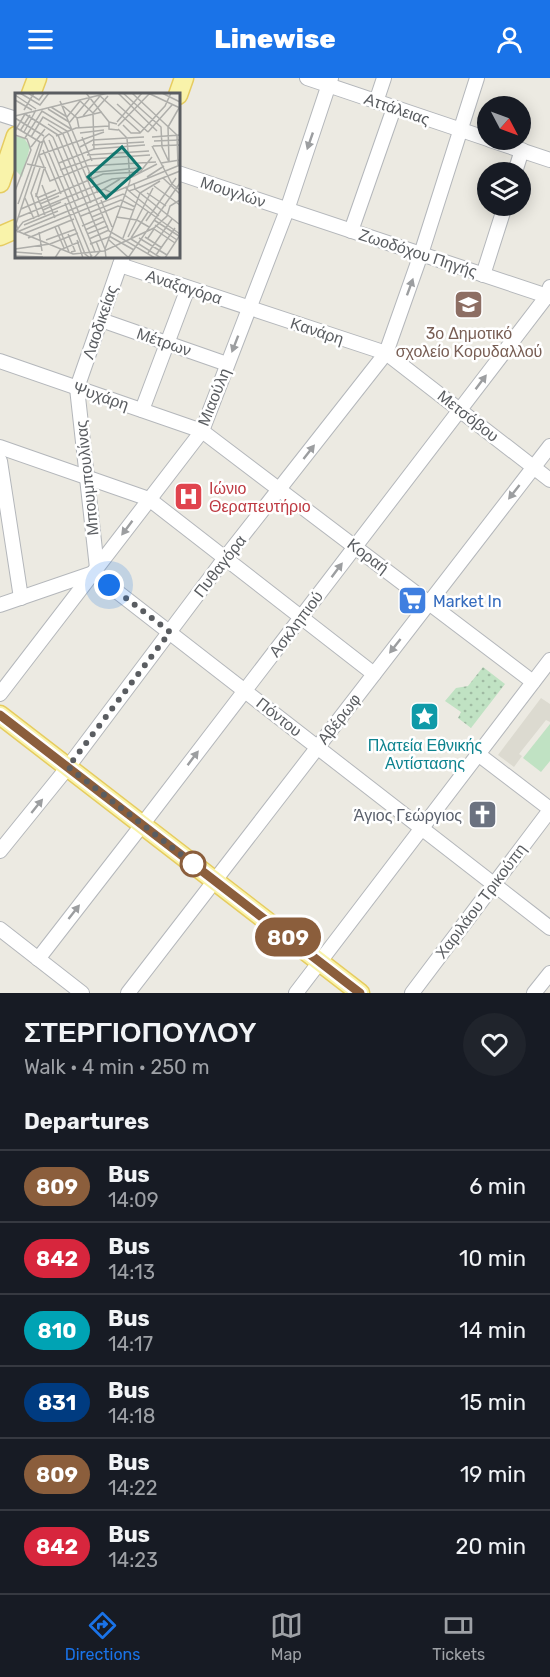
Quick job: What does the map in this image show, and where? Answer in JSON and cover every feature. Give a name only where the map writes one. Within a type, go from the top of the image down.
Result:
[{"type":"main road","points":[[31,93],[37,78]]},
{"type":"main road","points":[[179,93],[184,78]]},
{"type":"main road","points":[[0,183],[15,138]]},
{"type":"main road","points":[[0,236],[15,229]]},
{"type":"main road","points":[[0,715],[360,993]]},
{"type":"street","name":"Αττάλειας","points":[[307,78],[330,82],[376,102],[477,135]]},
{"type":"street","points":[[376,102],[384,78]]},
{"type":"street","name":"Πυθαγόρα","points":[[0,851],[68,767],[225,558],[386,353],[421,254],[477,78]]},
{"type":"street","name":"Μιαούλη","points":[[0,694],[202,430],[287,210],[330,82]]},
{"type":"street","points":[[351,231],[394,108]]},
{"type":"street","points":[[0,114],[15,119]]},
{"type":"street","name":"Αττάλειας","points":[[522,150],[550,160]]},
{"type":"street","points":[[518,162],[522,150]]},
{"type":"street","name":"Μουγλών","points":[[180,175],[287,210]]},
{"type":"street","name":"Ζωοδόχου Πηγής","points":[[287,210],[483,275],[549,294]]},
{"type":"street","points":[[483,275],[502,216]]},
{"type":"street","name":"Αναξαγόρα","points":[[121,261],[249,309]]},
{"type":"street","name":"Λαοδικείας","points":[[77,388],[121,261]]},
{"type":"street","points":[[142,410],[188,288]]},
{"type":"street","name":"Ασκληπιού","points":[[38,958],[549,294]]},
{"type":"street","name":"Κανάρη","points":[[249,309],[386,353]]},
{"type":"street","name":"Μέτρων","points":[[101,320],[227,364]]},
{"type":"street","name":"Μετσόβου","points":[[386,353],[550,480]]},
{"type":"street","name":"Ψυχάρη","points":[[0,361],[202,430]]},
{"type":"street","name":"Μπουμπουλίνας","points":[[77,388],[95,571]]},
{"type":"street","name":"Κοραή","points":[[202,430],[533,682]]},
{"type":"street","name":"Αβέρωφ","points":[[128,993],[550,446]]},
{"type":"street","points":[[0,447],[149,500],[374,674]]},
{"type":"street","points":[[0,462],[21,598]]},
{"type":"street","points":[[0,605],[95,571]]},
{"type":"street","name":"Πόντου","points":[[95,571],[245,691],[550,928]]},
{"type":"street","points":[[296,993],[550,660]]},
{"type":"street","points":[[478,754],[550,809]]},
{"type":"street","name":"Χαριλάου Τρικούπη","points":[[412,993],[550,809]]},
{"type":"street","points":[[0,929],[82,993]]},
{"type":"street","points":[[534,993],[550,973]]},
{"type":"shaded area","points":[[541,698],[550,704],[550,722],[546,720],[519,754],[522,756],[514,767],[498,755]]},
{"type":"green space","points":[[483,667],[505,684],[471,728],[458,718],[461,712],[445,701],[456,688],[468,686]]},
{"type":"green space","points":[[550,724],[550,761],[541,772],[523,758]]},
{"type":"bus line","name":"809","points":[[0,715],[360,993]]},
{"type":"place","name":"3ο Δημοτικό σχολείο Κορυδαλλού","points":[[469,305]]},
{"type":"place","name":"Ιώνιο Θεραπευτήριο","points":[[188,497]]},
{"type":"place","name":"Market In","points":[[412,601]]},
{"type":"place","name":"Πλατεία Εθνικής Αντίστασης","points":[[425,717]]},
{"type":"place","name":"Άγιος Γεώργιος","points":[[483,815]]},
{"type":"route","points":[[109,585],[170,632],[68,767],[196,866],[193,864]]}]
